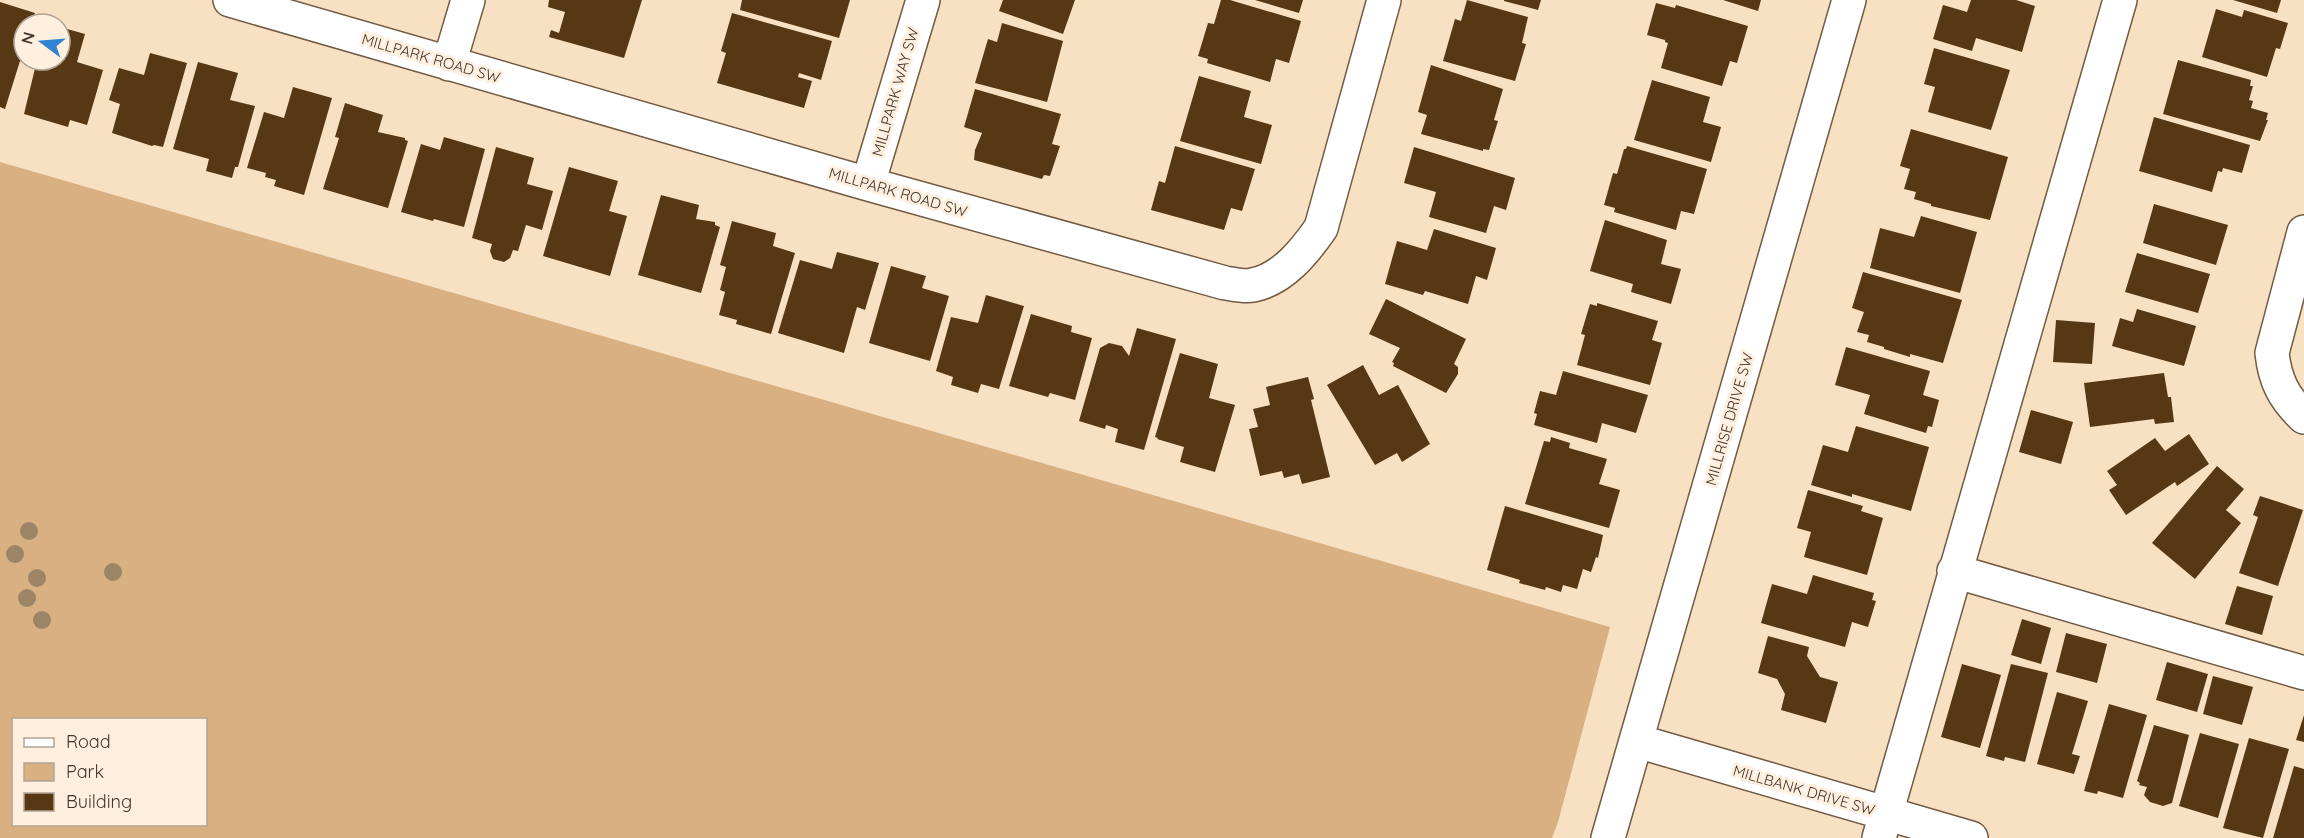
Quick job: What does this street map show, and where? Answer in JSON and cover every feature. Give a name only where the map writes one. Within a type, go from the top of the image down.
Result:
[{"type":"street","name":"MILLPARK ROAD SW","points":[[230,0],[868,184],[1225,283],[1253,285],[1275,275],[1304,254],[1321,228],[1384,0]]},
{"type":"street","points":[[449,64],[468,0]]},
{"type":"street","name":"MILLPARK WAY SW","points":[[868,184],[923,0]]},
{"type":"street","name":"MILLRISE DRIVE SW","points":[[1608,838],[1849,0]]},
{"type":"street","points":[[1882,826],[2120,0]]},
{"type":"street","points":[[2304,232],[2272,353],[2279,387],[2289,402],[2304,417]]},
{"type":"street","points":[[1954,571],[2304,673]]},
{"type":"street","name":"MILLBANK DRIVE SW","points":[[1636,741],[1882,826],[1971,838]]},
{"type":"green space","points":[[0,162],[1610,627],[1552,838],[0,838]]},
{"type":"building","points":[[549,0],[642,0],[624,58],[549,37],[551,30],[559,33],[565,12],[548,7]]},
{"type":"building","points":[[742,0],[850,0],[839,38],[740,10]]},
{"type":"building","points":[[1003,0],[1075,0],[1063,34],[999,11]]},
{"type":"building","points":[[1221,0],[1230,0],[1301,21],[1289,63],[1276,59],[1270,82],[1207,63],[1208,59],[1198,56],[1208,23],[1214,24]]},
{"type":"building","points":[[1255,0],[1303,0],[1299,13]]},
{"type":"building","points":[[1467,0],[1528,17],[1522,43],[1526,44],[1515,81],[1443,61],[1455,19],[1461,21]]},
{"type":"building","points":[[1504,0],[1541,0],[1538,10],[1504,1]]},
{"type":"building","points":[[1723,0],[1761,0],[1758,11]]},
{"type":"building","points":[[1971,0],[2016,0],[2035,6],[2022,52],[1976,38],[1972,51],[1933,39],[1943,5],[1967,12]]},
{"type":"building","points":[[2233,0],[2281,0],[2277,13]]},
{"type":"building","points":[[0,2],[32,12],[12,12],[12,72],[17,72],[5,109],[0,107]]},
{"type":"building","points":[[1656,3],[1675,8],[1676,5],[1748,26],[1737,63],[1730,61],[1722,86],[1661,68],[1668,43],[1647,35]]},
{"type":"building","points":[[2216,9],[2242,17],[2244,10],[2288,23],[2280,49],[2276,48],[2267,77],[2202,57]]},
{"type":"building","points":[[732,13],[832,41],[821,80],[799,73],[798,77],[812,81],[804,108],[717,83],[726,53],[721,51]]},
{"type":"building","points":[[1002,23],[1063,41],[1047,102],[975,83],[988,39],[997,42]]},
{"type":"building","points":[[72,30],[85,34],[77,62],[103,70],[87,125],[70,120],[68,127],[24,114],[34,72],[72,72]]},
{"type":"building","points":[[1934,48],[2010,70],[1991,130],[1928,112],[1935,87],[1924,84]]},
{"type":"building","points":[[150,53],[187,63],[163,147],[152,146],[112,133],[120,104],[109,100],[119,68],[144,75]]},
{"type":"building","points":[[2178,60],[2251,80],[2250,86],[2253,86],[2249,100],[2253,101],[2251,108],[2268,113],[2266,120],[2268,120],[2260,141],[2163,114]]},
{"type":"building","points":[[198,62],[238,73],[230,100],[255,106],[238,167],[235,167],[232,178],[206,171],[209,159],[173,149]]},
{"type":"building","points":[[1431,65],[1503,89],[1494,120],[1498,121],[1489,150],[1483,149],[1483,151],[1421,134],[1427,115],[1418,112]]},
{"type":"building","points":[[1199,76],[1251,91],[1244,117],[1272,125],[1261,164],[1180,141]]},
{"type":"building","points":[[1652,80],[1710,97],[1703,122],[1721,127],[1711,162],[1634,140]]},
{"type":"building","points":[[293,87],[332,98],[304,195],[274,186],[276,180],[265,177],[266,173],[247,168],[264,112],[284,118]]},
{"type":"building","points":[[975,89],[1061,114],[1052,144],[1060,146],[1050,176],[1044,175],[1042,179],[974,160],[975,150],[982,133],[964,127]]},
{"type":"building","points":[[345,103],[383,115],[378,132],[405,138],[408,141],[388,208],[323,189],[339,138],[335,137]]},
{"type":"building","points":[[2154,117],[2250,145],[2242,173],[2223,168],[2222,172],[2218,171],[2212,192],[2139,171]]},
{"type":"building","points":[[1911,129],[2008,157],[1990,220],[1931,206],[1931,204],[1914,199],[1916,192],[1904,189],[1910,169],[1900,166]]},
{"type":"building","points":[[444,137],[485,149],[464,227],[401,212],[421,144],[440,150]]},
{"type":"building","points":[[1175,146],[1255,169],[1242,211],[1231,208],[1224,230],[1151,210],[1159,181],[1165,183]]},
{"type":"building","points":[[1627,146],[1707,169],[1694,214],[1681,211],[1676,230],[1614,212],[1615,208],[1604,205],[1613,173],[1617,174],[1624,149]]},
{"type":"building","points":[[496,147],[534,158],[527,184],[553,191],[542,230],[526,225],[518,251],[513,250],[510,258],[504,262],[493,259],[490,251],[492,244],[472,238]]},
{"type":"building","points":[[1414,147],[1515,178],[1506,210],[1494,206],[1486,233],[1429,217],[1436,192],[1404,183]]},
{"type":"building","points":[[569,167],[618,181],[609,211],[627,216],[610,276],[543,256]]},
{"type":"building","points":[[661,195],[699,205],[696,219],[715,222],[715,225],[720,227],[701,293],[638,275]]},
{"type":"building","points":[[2154,204],[2228,225],[2216,265],[2143,243]]},
{"type":"building","points":[[1921,216],[1977,232],[1960,293],[1870,268],[1880,228],[1914,237]]},
{"type":"building","points":[[1605,220],[1667,240],[1661,264],[1681,269],[1671,304],[1631,292],[1633,284],[1590,271]]},
{"type":"building","points":[[732,221],[776,233],[773,246],[795,253],[771,334],[736,324],[737,320],[719,315],[725,292],[720,290],[726,267],[720,265]]},
{"type":"building","points":[[1434,229],[1496,248],[1487,280],[1476,276],[1468,304],[1425,291],[1423,295],[1385,284],[1397,241],[1427,250]]},
{"type":"building","points":[[837,252],[879,263],[865,310],[857,307],[844,353],[778,333],[800,260],[832,269]]},
{"type":"building","points":[[2137,253],[2210,274],[2198,313],[2125,292]]},
{"type":"building","points":[[891,266],[926,276],[922,288],[949,296],[930,361],[869,343]]},
{"type":"building","points":[[1863,272],[1962,300],[1943,363],[1884,349],[1884,347],[1867,342],[1869,335],[1857,332],[1864,312],[1852,308]]},
{"type":"building","points":[[986,295],[1024,306],[999,389],[981,384],[978,393],[951,385],[953,377],[936,371],[951,317],[978,323]]},
{"type":"building","points":[[1386,299],[1466,339],[1454,364],[1458,367],[1458,374],[1446,393],[1393,366],[1392,362],[1400,348],[1369,334]]},
{"type":"building","points":[[1597,303],[1658,321],[1652,340],[1662,343],[1650,385],[1577,365],[1585,335],[1581,334],[1590,304],[1597,306]]},
{"type":"building","points":[[2137,309],[2196,326],[2184,366],[2112,346],[2120,318],[2133,322]]},
{"type":"building","points":[[1031,314],[1072,326],[1071,332],[1092,338],[1075,400],[1050,393],[1048,397],[1009,386]]},
{"type":"building","points":[[2056,320],[2095,323],[2092,364],[2053,362]]},
{"type":"building","points":[[1137,328],[1176,339],[1144,450],[1115,442],[1118,429],[1106,425],[1105,429],[1079,421],[1100,348],[1109,343],[1122,346],[1129,356]]},
{"type":"building","points":[[1846,347],[1930,371],[1923,395],[1939,400],[1932,427],[1928,426],[1926,433],[1864,414],[1870,395],[1835,385]]},
{"type":"building","points":[[1180,353],[1218,364],[1209,398],[1235,405],[1215,472],[1180,462],[1184,447],[1155,437]]},
{"type":"building","points":[[1363,365],[1379,395],[1398,385],[1430,444],[1402,462],[1397,453],[1375,465],[1327,385]]},
{"type":"building","points":[[1563,371],[1648,395],[1636,433],[1602,423],[1597,443],[1534,425],[1537,414],[1534,413],[1540,391],[1556,395]]},
{"type":"building","points":[[2164,373],[2168,397],[2171,397],[2174,422],[2155,424],[2154,419],[2090,427],[2084,383]]},
{"type":"building","points":[[1308,377],[1314,399],[1311,400],[1330,477],[1302,484],[1299,474],[1284,478],[1282,471],[1260,476],[1249,429],[1258,427],[1253,409],[1270,405],[1266,387]]},
{"type":"building","points":[[2031,410],[2073,422],[2061,464],[2019,452]]},
{"type":"building","points":[[1856,426],[1929,447],[1911,511],[1811,485],[1823,445],[1848,452]]},
{"type":"building","points":[[2189,434],[2209,464],[2177,486],[2175,482],[2126,515],[2109,490],[2117,485],[2107,471],[2155,438],[2165,451]]},
{"type":"building","points":[[1551,437],[1570,443],[1569,448],[1607,459],[1599,484],[1620,490],[1609,528],[1525,504],[1544,441],[1550,442]]},
{"type":"building","points":[[2217,466],[2244,489],[2226,510],[2241,523],[2195,579],[2152,543]]},
{"type":"building","points":[[1808,490],[1863,506],[1861,511],[1883,518],[1867,575],[1804,557],[1811,532],[1797,528]]},
{"type":"building","points":[[2260,496],[2303,510],[2278,586],[2239,573],[2258,517],[2253,515]]},
{"type":"building","points":[[1505,506],[1603,535],[1598,558],[1596,557],[1591,572],[1583,569],[1577,589],[1563,585],[1561,592],[1546,587],[1545,590],[1519,583],[1520,580],[1487,570]]},
{"type":"building","points":[[1813,575],[1874,593],[1872,600],[1876,601],[1868,627],[1852,622],[1845,647],[1761,623],[1772,584],[1807,594]]},
{"type":"building","points":[[2237,586],[2273,596],[2262,635],[2225,624]]},
{"type":"building","points":[[2022,619],[2051,628],[2041,664],[2011,655]]},
{"type":"building","points":[[2066,633],[2107,644],[2097,683],[2056,672]]},
{"type":"building","points":[[1768,636],[1809,647],[1807,656],[1820,677],[1838,682],[1826,723],[1781,710],[1785,694],[1777,679],[1758,673]]},
{"type":"building","points":[[2167,662],[2208,674],[2197,712],[2156,700]]},
{"type":"building","points":[[1962,664],[2001,675],[1980,748],[1941,737]]},
{"type":"building","points":[[2011,664],[2048,673],[2025,762],[2005,757],[2004,761],[1986,756]]},
{"type":"building","points":[[2213,676],[2253,687],[2242,725],[2203,714]]},
{"type":"building","points":[[2057,692],[2088,701],[2072,754],[2080,756],[2074,774],[2037,764]]},
{"type":"building","points":[[2109,704],[2147,715],[2123,798],[2098,791],[2097,794],[2084,791]]},
{"type":"building","points":[[2304,715],[2304,742],[2296,740]]},
{"type":"building","points":[[2154,725],[2189,735],[2172,803],[2163,806],[2150,802],[2144,795],[2147,787],[2139,785],[2137,781]]},
{"type":"building","points":[[2200,733],[2239,744],[2218,818],[2179,806]]},
{"type":"building","points":[[2249,738],[2289,749],[2263,838],[2223,828]]},
{"type":"building","points":[[2294,766],[2304,769],[2304,838],[2273,838]]}]
